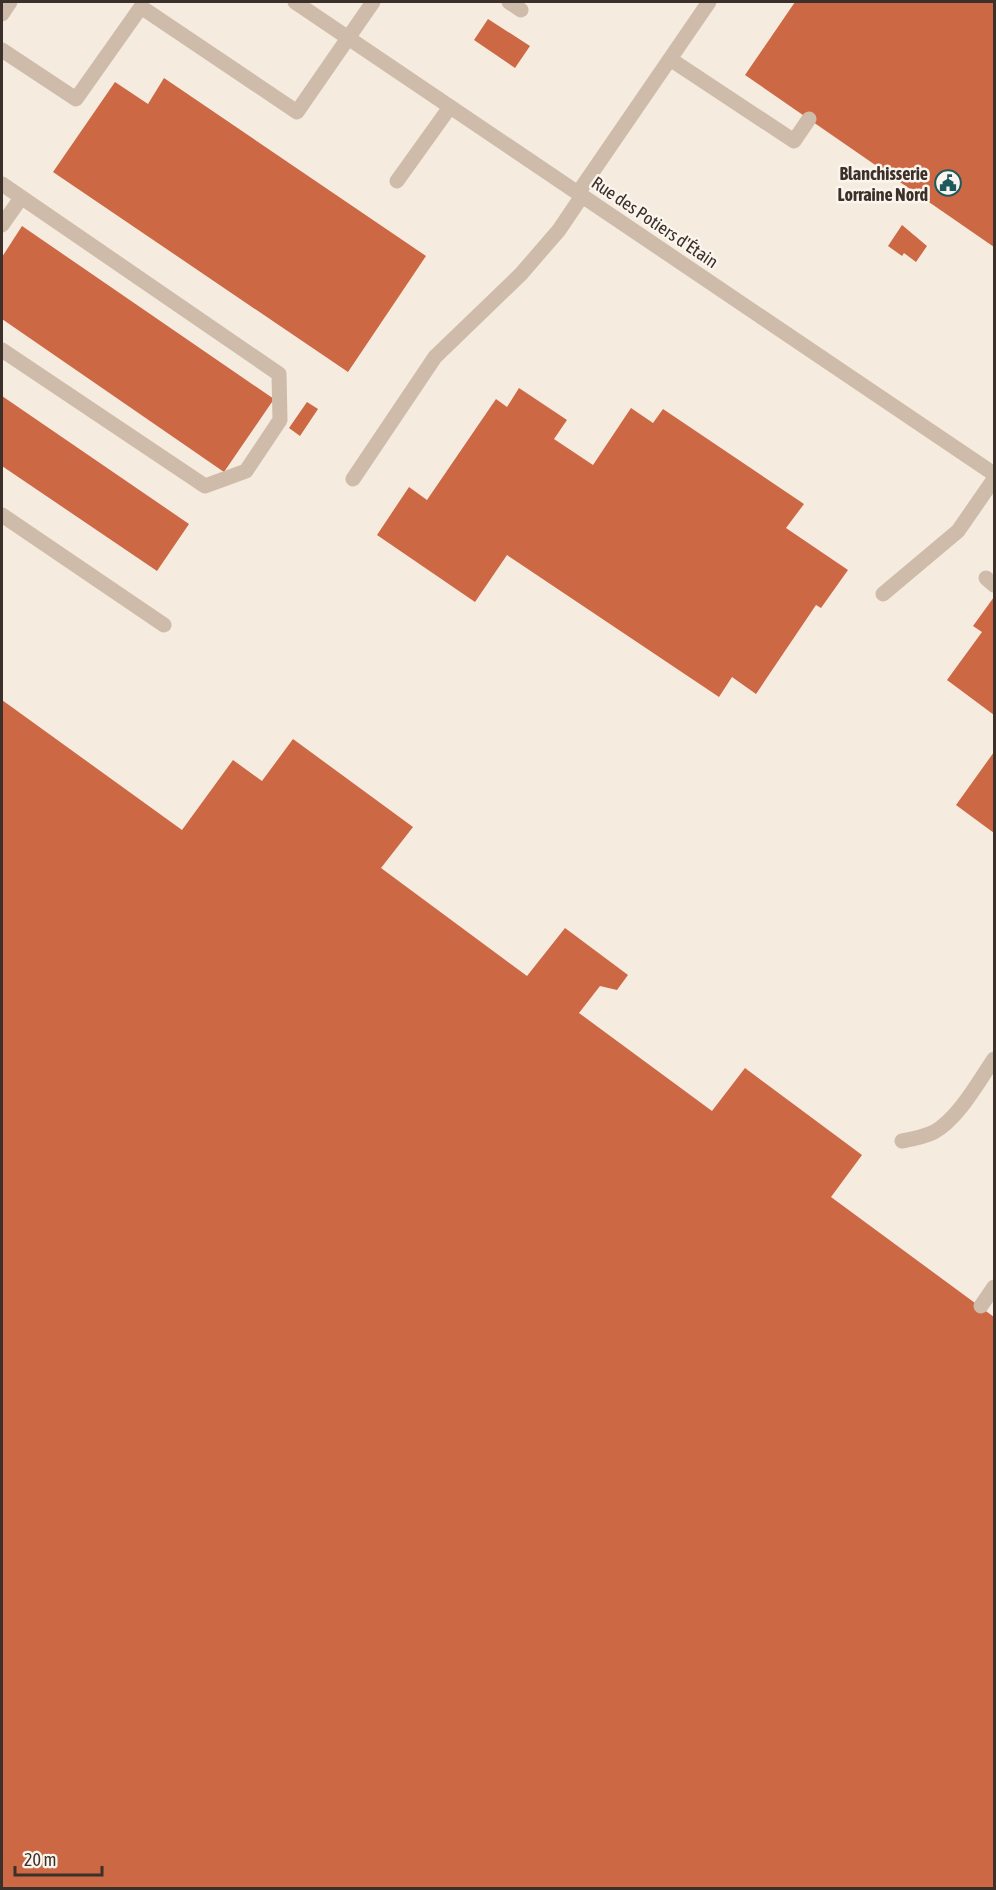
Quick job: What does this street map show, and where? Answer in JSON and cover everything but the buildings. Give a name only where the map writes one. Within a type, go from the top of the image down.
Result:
[{"type":"street","points":[[2,14],[10,2]]},
{"type":"street","name":"Rue des Potiers d'Étain","points":[[295,2],[994,474]]},
{"type":"street","points":[[2,50],[75,99],[141,7],[297,111],[373,2]]},
{"type":"street","points":[[353,479],[435,357],[521,274],[559,230],[709,2]]},
{"type":"street","points":[[670,59],[794,141],[809,119]]},
{"type":"street","points":[[397,181],[450,107]]},
{"type":"street","points":[[2,184],[279,374],[280,420],[246,471],[205,486],[2,350]]},
{"type":"street","points":[[2,225],[21,198]]},
{"type":"street","points":[[883,594],[958,531],[994,479]]},
{"type":"street","points":[[2,515],[164,625]]},
{"type":"street","points":[[902,1140],[936,1131],[956,1112],[994,1059]]},
{"type":"street","points":[[981,1306],[994,1287]]},
{"type":"place","name":"Blanchisserie Lorraine Nord","points":[[948,183]]}]
